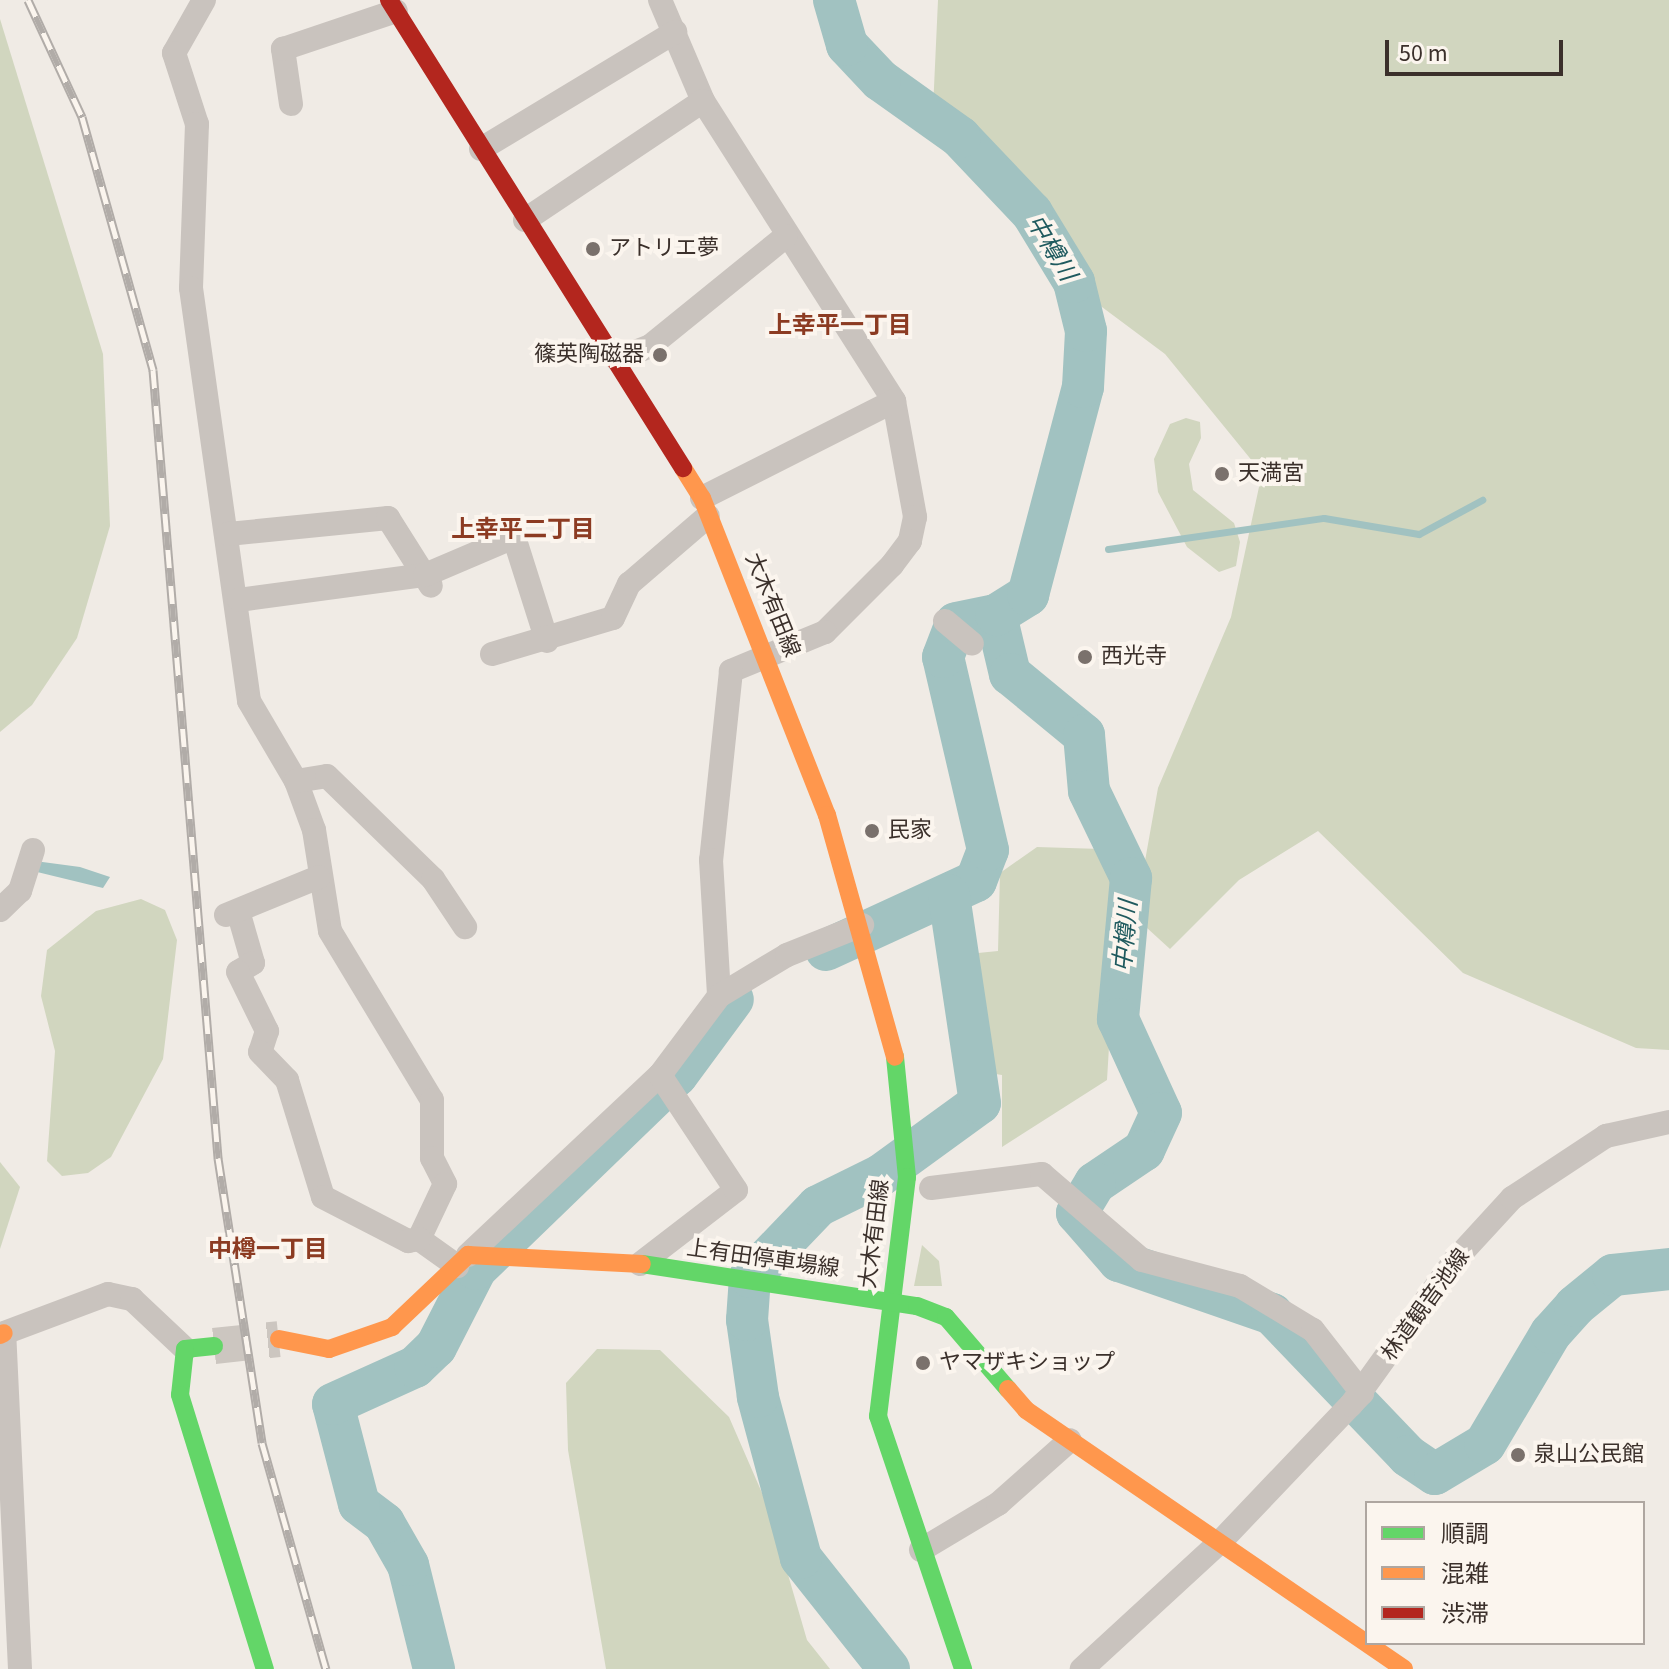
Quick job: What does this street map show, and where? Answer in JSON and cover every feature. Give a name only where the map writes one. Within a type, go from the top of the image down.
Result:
[{"type":"main road","name":"大木有田線","points":[[392,6],[525,220],[617,359],[705,507],[767,656],[862,925],[905,1106],[907,1177],[891,1302]]},
{"type":"main road","name":"上有田停車場線","points":[[463,1260],[640,1264],[891,1302],[946,1317],[1026,1410],[1365,1642]]},
{"type":"main road","points":[[279,1339],[329,1349],[392,1327],[463,1260]]},
{"type":"main road","points":[[891,1302],[878,1416],[963,1669]]},
{"type":"main road","points":[[214,1346],[185,1349],[180,1395],[265,1669]]},
{"type":"main road","name":"上有田停車場線","points":[[1369,1645],[1404,1669]]},
{"type":"street","points":[[204,0],[174,53],[197,124],[191,288],[239,600],[249,701],[296,781],[314,830],[319,877],[330,931],[432,1100],[432,1158],[445,1184],[419,1239]]},
{"type":"street","points":[[660,0],[703,101],[786,236],[856,331],[894,401],[907,440],[915,517],[910,541],[825,632],[731,671],[711,860],[719,996]]},
{"type":"street","points":[[291,104],[283,49],[392,6]]},
{"type":"street","points":[[481,149],[675,32]]},
{"type":"street","points":[[525,220],[703,101]]},
{"type":"street","points":[[617,359],[649,347],[786,236]]},
{"type":"street","points":[[492,654],[547,641],[613,618],[629,584],[705,507],[894,401]]},
{"type":"street","points":[[228,534],[388,518],[429,582]]},
{"type":"street","points":[[239,600],[429,582],[514,537],[547,641]]},
{"type":"street","points":[[945,621],[972,644]]},
{"type":"street","points":[[296,781],[327,776],[433,879],[465,927]]},
{"type":"street","points":[[0,910],[20,891],[33,850]]},
{"type":"street","points":[[319,877],[232,913],[253,963],[238,972],[271,1023],[260,1052],[287,1080],[323,1197],[408,1241],[419,1239],[463,1260],[667,1082],[719,996],[787,955],[862,925]]},
{"type":"street","points":[[640,1264],[736,1190],[667,1082]]},
{"type":"street","name":"林道観音池線","points":[[1220,1542],[1362,1393],[1456,1259],[1512,1198],[1606,1136],[1669,1122]]},
{"type":"street","points":[[931,1188],[1042,1174],[1142,1260],[1240,1286],[1313,1330],[1362,1393],[1220,1542],[1082,1669]]},
{"type":"street","points":[[20,1669],[2,1334],[108,1294],[132,1299],[185,1349]]},
{"type":"street","points":[[921,1550],[998,1504],[1070,1440]]},
{"type":"green space","points":[[938,0],[1669,0],[1669,1050],[1636,1048],[1463,973],[1318,831],[1239,880],[1170,949],[1135,917],[1158,788],[1231,617],[1262,473],[1165,354],[1055,272],[933,109]]},
{"type":"green space","points":[[0,19],[103,354],[110,526],[77,638],[32,705],[0,732]]},
{"type":"green space","points":[[1186,418],[1200,422],[1201,438],[1189,464],[1193,490],[1234,523],[1240,542],[1236,566],[1219,572],[1187,547],[1158,492],[1154,459],[1170,424]]},
{"type":"green space","points":[[1037,847],[1101,849],[1119,882],[1107,1080],[1002,1147],[1002,1075],[989,1073],[978,953],[998,951],[1000,873]]},
{"type":"green space","points":[[141,899],[165,910],[177,940],[163,1059],[111,1157],[88,1173],[62,1176],[47,1161],[55,1051],[41,996],[47,950],[96,911]]},
{"type":"green space","points":[[0,1162],[20,1187],[0,1249]]},
{"type":"green space","points":[[922,1245],[939,1261],[942,1286],[914,1286]]},
{"type":"green space","points":[[597,1349],[660,1350],[729,1417],[769,1509],[807,1640],[830,1669],[606,1669],[568,1450],[566,1383]]},
{"type":"water","points":[[35,861],[80,867],[110,877],[103,888],[33,871]]},
{"type":"waterway","name":"中樽川","points":[[826,950],[976,881],[988,850],[943,657],[956,623],[996,615],[1028,595],[1083,387],[1086,331],[1074,282],[1032,213],[960,137],[880,80],[847,45],[834,0]]},
{"type":"waterway","points":[[1108,549],[1324,518],[1419,534],[1482,500]]},
{"type":"waterway","name":"中樽川","points":[[996,615],[1010,674],[1084,735],[1089,791],[1131,878],[1118,1019],[1161,1113],[1144,1150],[1095,1183],[1077,1213],[1119,1261],[1272,1314],[1408,1456],[1435,1474],[1485,1444],[1551,1333],[1575,1306],[1613,1275],[1669,1269]]},
{"type":"waterway","points":[[889,1669],[801,1558],[758,1397],[747,1320],[750,1277],[818,1206],[881,1175],[980,1103],[949,895]]},
{"type":"waterway","points":[[434,1669],[408,1565],[384,1523],[359,1504],[333,1404],[415,1367],[436,1347],[476,1269],[677,1075],[733,999]]},
{"type":"tunnel","points":[[214,1346],[279,1339]]},
{"type":"railway","points":[[28,0],[82,117],[153,370],[218,1158],[262,1443],[326,1669]]},
{"type":"traffic: fast","points":[[895,1057],[907,1177],[878,1416],[963,1669]]},
{"type":"traffic: fast","points":[[642,1264],[917,1306],[946,1317],[1008,1389]]},
{"type":"traffic: fast","points":[[214,1346],[185,1349],[180,1395],[265,1669]]},
{"type":"traffic: slow","points":[[683,468],[702,498],[827,815],[895,1057]]},
{"type":"traffic: slow","points":[[279,1339],[329,1349],[392,1327],[468,1255],[642,1264]]},
{"type":"traffic: slow","points":[[0,1335],[4,1333]]},
{"type":"traffic: slow","points":[[1008,1389],[1026,1410],[1365,1642]]},
{"type":"traffic: slow","points":[[1369,1645],[1404,1669]]},
{"type":"traffic: jam","points":[[389,0],[683,468]]},
{"type":"place","name":"アトリエ夢","points":[[593,249]]},
{"type":"place","name":"篠英陶磁器","points":[[660,355]]},
{"type":"place","name":"天満宮","points":[[1222,474]]},
{"type":"place","name":"西光寺","points":[[1085,657]]},
{"type":"place","name":"民家","points":[[872,831]]},
{"type":"place","name":"ヤマザキショップ","points":[[923,1363]]},
{"type":"place","name":"泉山公民館","points":[[1518,1455]]},
{"type":"district","name":"上幸平一丁目","points":[[840,326]]},
{"type":"district","name":"上幸平二丁目","points":[[523,530]]},
{"type":"district","name":"中樽一丁目","points":[[268,1250]]}]
